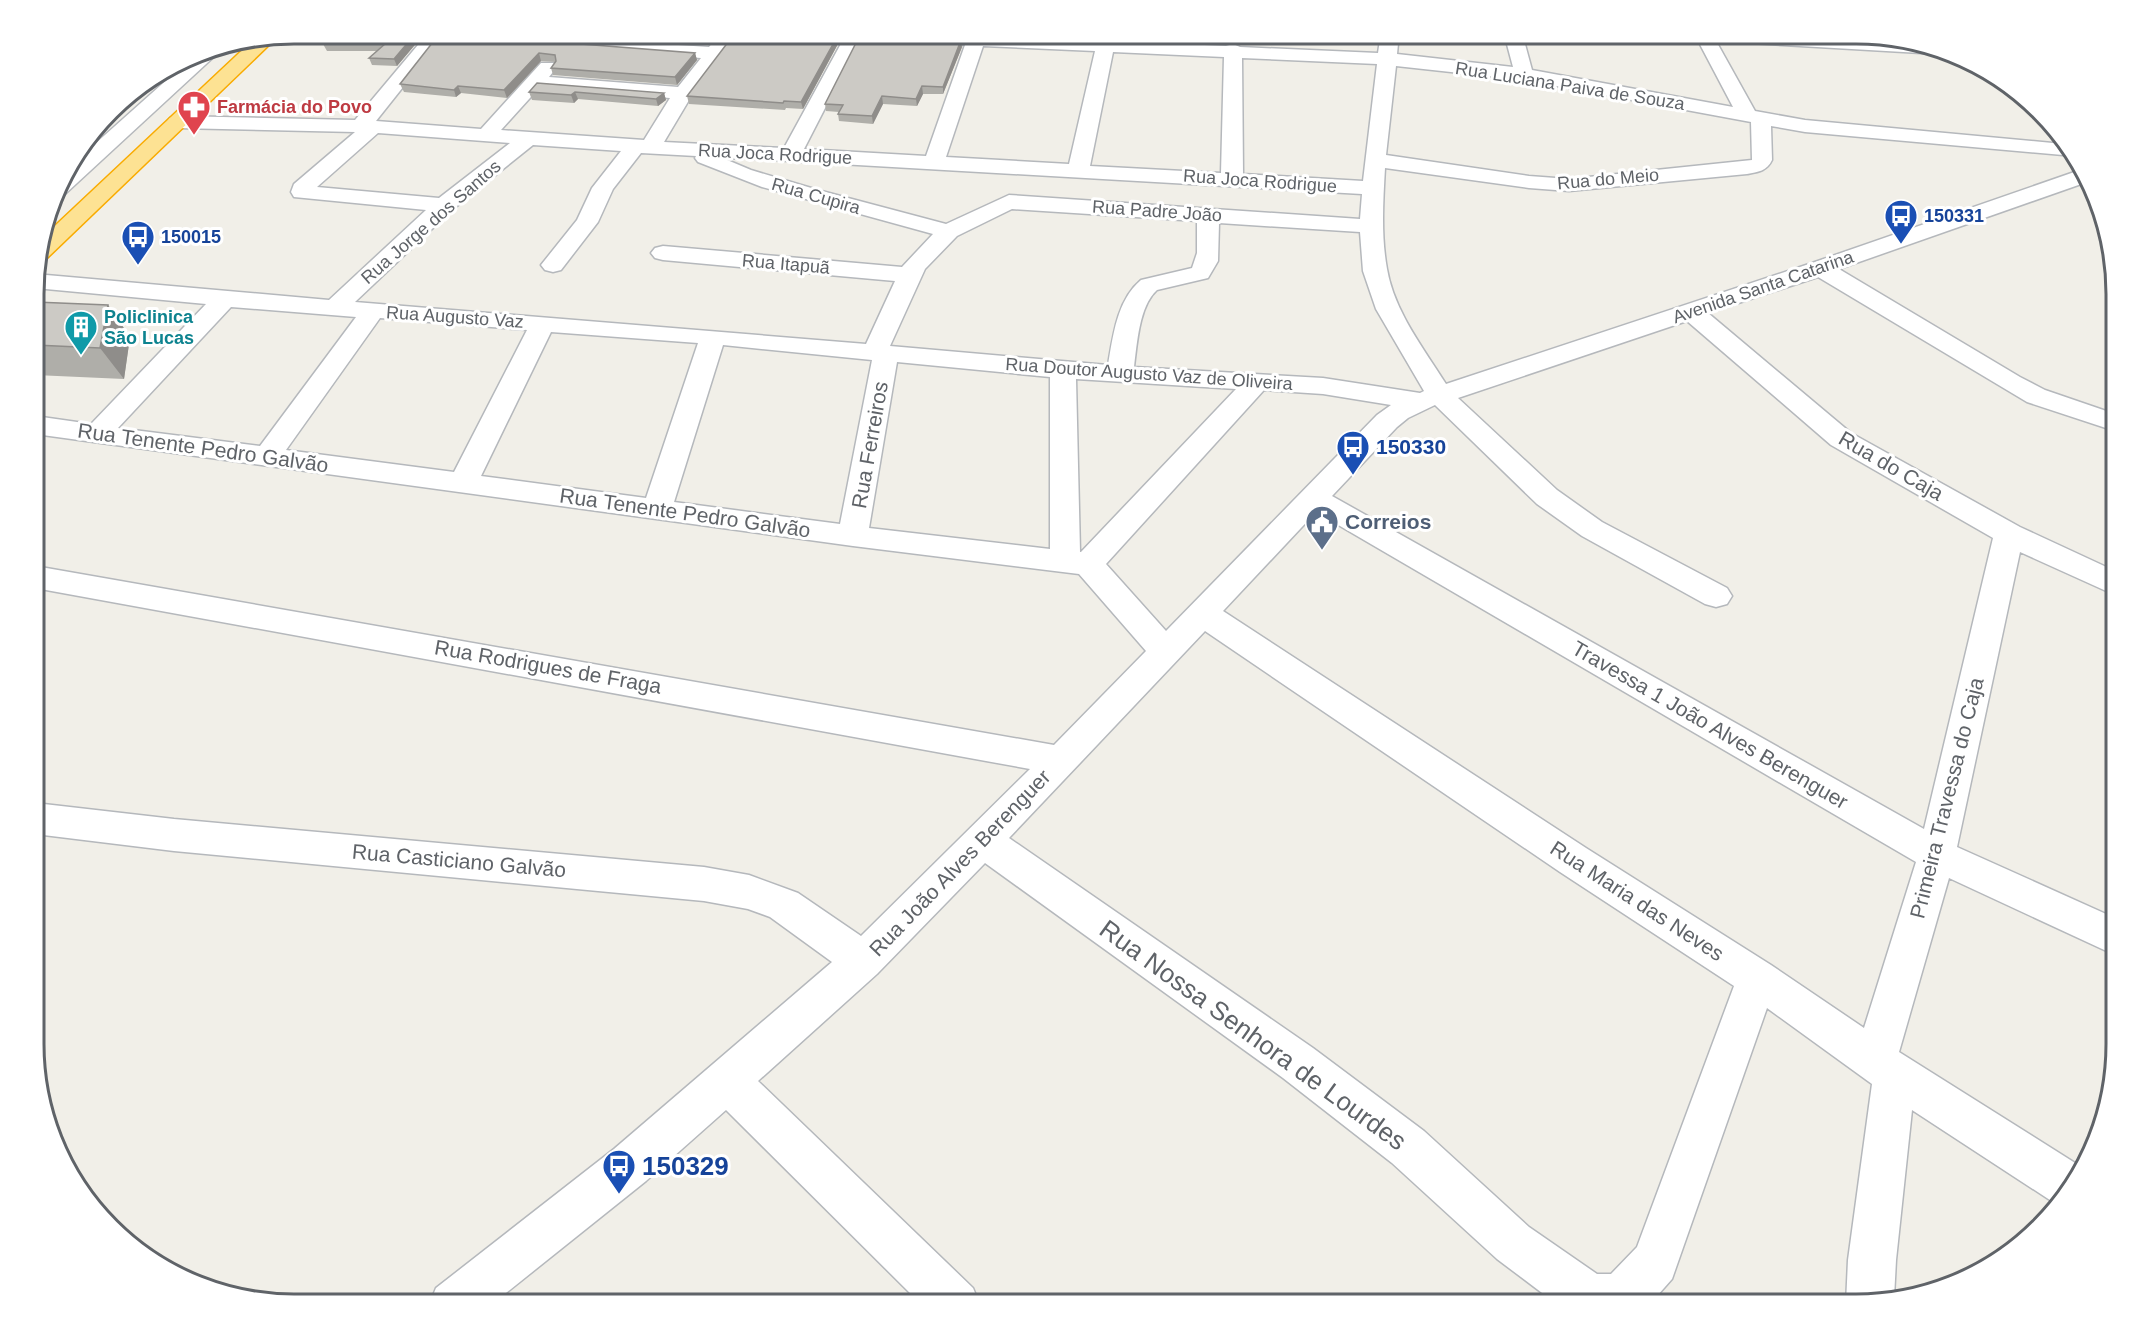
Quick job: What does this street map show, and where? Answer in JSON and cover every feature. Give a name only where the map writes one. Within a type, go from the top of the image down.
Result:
[{"type":"highway","points":[[48,244],[257,46]]},
{"type":"street","points":[[429,44],[367,127],[301,191],[312,194],[444,205]]},
{"type":"street","points":[[486,135],[569,44]]},
{"type":"street","points":[[630,44],[713,53]]},
{"type":"street","points":[[553,265],[588,222],[603,188],[643,146],[721,44]]},
{"type":"street","points":[[791,155],[849,44]]},
{"type":"street","points":[[934,162],[975,44]]},
{"type":"street","name":"Rua Luciana Paiva de Souza","points":[[1094,44],[1116,44]]},
{"type":"street","name":"Rua Luciana Paiva de Souza","points":[[1192,44],[1233,50],[1387,59],[1524,74],[1755,117],[1888,135],[2060,150]]},
{"type":"street","points":[[1389,44],[1373,188],[1371,226],[1375,271],[1388,309],[1430,398],[1547,497],[1592,529],[1716,596]]},
{"type":"street","points":[[1517,44],[1524,74]]},
{"type":"street","points":[[1709,44],[1755,117]]},
{"type":"street","points":[[1860,44],[1885,46]]},
{"type":"street","points":[[1078,171],[1104,45]]},
{"type":"street","points":[[1232,179],[1233,50]]},
{"type":"street","points":[[75,173],[195,64]]},
{"type":"street","points":[[534,82],[683,93]]},
{"type":"street","name":"Rua do Meio","points":[[1375,160],[1529,182],[1569,185],[1747,168],[1760,164],[1762,160],[1755,117]]},
{"type":"street","name":"Rua Joca Rodrigue","points":[[177,122],[367,127],[687,149],[1373,188]]},
{"type":"street","name":"Rua Jorge dos Santos","points":[[334,308],[444,205],[529,138]]},
{"type":"street","name":"Rua Cupira","points":[[687,149],[725,168],[769,183],[949,231]]},
{"type":"street","points":[[1009,202],[1018,167]]},
{"type":"street","name":"Avenida Santa Catarina","points":[[1430,398],[1820,268],[2077,178]]},
{"type":"street","name":"Rua Padre João","points":[[910,275],[922,255],[949,231],[1009,202],[1371,226]]},
{"type":"street","points":[[1120,374],[1130,324],[1142,290],[1149,285],[1200,273],[1205,268],[1208,215]]},
{"type":"street","name":"Rua Itapuã","points":[[663,253],[910,275]]},
{"type":"street","points":[[1820,268],[2011,383],[2036,396],[2106,420]]},
{"type":"street","name":"Rua Ferreiros","points":[[853,536],[881,353],[910,275]]},
{"type":"street","name":"Rua Augusto Vaz","points":[[44,282],[881,353]]},
{"type":"street","points":[[97,434],[225,299]]},
{"type":"street","points":[[267,457],[373,311]]},
{"type":"street","name":"Rua do Caja","points":[[1690,311],[1841,439],[2009,534],[2106,580]]},
{"type":"street","points":[[463,483],[543,323]]},
{"type":"street","points":[[657,509],[713,337]]},
{"type":"street","name":"Rua Doutor Augusto Vaz de Oliveira","points":[[881,353],[1063,370],[1323,386],[1430,398]]},
{"type":"street","points":[[1063,370],[1076,562],[1165,651]]},
{"type":"street","points":[[1076,562],[1257,382]]},
{"type":"street","name":"Rua João Alves Berenguer","points":[[472,1294],[630,1165],[863,961],[1387,421],[1398,412],[1430,398]]},
{"type":"street","name":"Rua Tenente Pedro Galvão","points":[[44,426],[853,536],[1076,562]]},
{"type":"street","name":"Travessa 1 João Alves Berenguer","points":[[1312,497],[1937,855],[2106,933]]},
{"type":"street","name":"Primeira Travessa do Caja","points":[[1870,1294],[1885,1066],[1937,855],[2009,534]]},
{"type":"street","name":"Rua Rodrigues de Fraga","points":[[44,579],[1060,760]]},
{"type":"street","name":"Rua Maria das Neves","points":[[1202,613],[2064,1182]]},
{"type":"street","name":"Rua Casticiano Galvão","points":[[44,819],[174,835],[704,884],[749,892],[784,905],[863,961]]},
{"type":"street","name":"Rua Nossa Senhora de Lourdes","points":[[982,840],[1298,1063],[1408,1147],[1513,1243],[1568,1284],[1586,1294]]},
{"type":"street","name":"Rua Nossa Senhora de Lourdes","points":[[1625,1294],[1642,1279],[1655,1262],[1663,1245],[1757,978]]},
{"type":"street","points":[[726,1080],[945,1294]]},
{"type":"building","points":[[385,44],[407,44],[394,59],[369,58]]},
{"type":"building","points":[[431,44],[581,44],[695,53],[675,77],[551,68],[556,61],[555,55],[539,53],[504,90],[458,86],[454,90],[400,84]]},
{"type":"building","points":[[727,44],[833,44],[801,102],[784,101],[783,103],[687,96]]},
{"type":"building","points":[[855,44],[959,44],[943,87],[922,86],[916,99],[882,96],[872,116],[838,114],[843,105],[825,104]]},
{"type":"building","points":[[537,83],[664,93],[656,99],[575,92],[571,95],[529,92]]},
{"type":"building","points":[[44,302],[108,305],[100,348],[44,345]]},
{"type":"place","name":"Farmácia do Povo","points":[[194,136]]},
{"type":"place","name":"150331","points":[[1901,245]]},
{"type":"place","name":"150015","points":[[138,266]]},
{"type":"place","name":"Policlinica São Lucas","points":[[81,356]]},
{"type":"place","name":"150330","points":[[1353,476]]},
{"type":"place","name":"Correios","points":[[1322,551]]},
{"type":"place","name":"150329","points":[[619,1195]]}]
